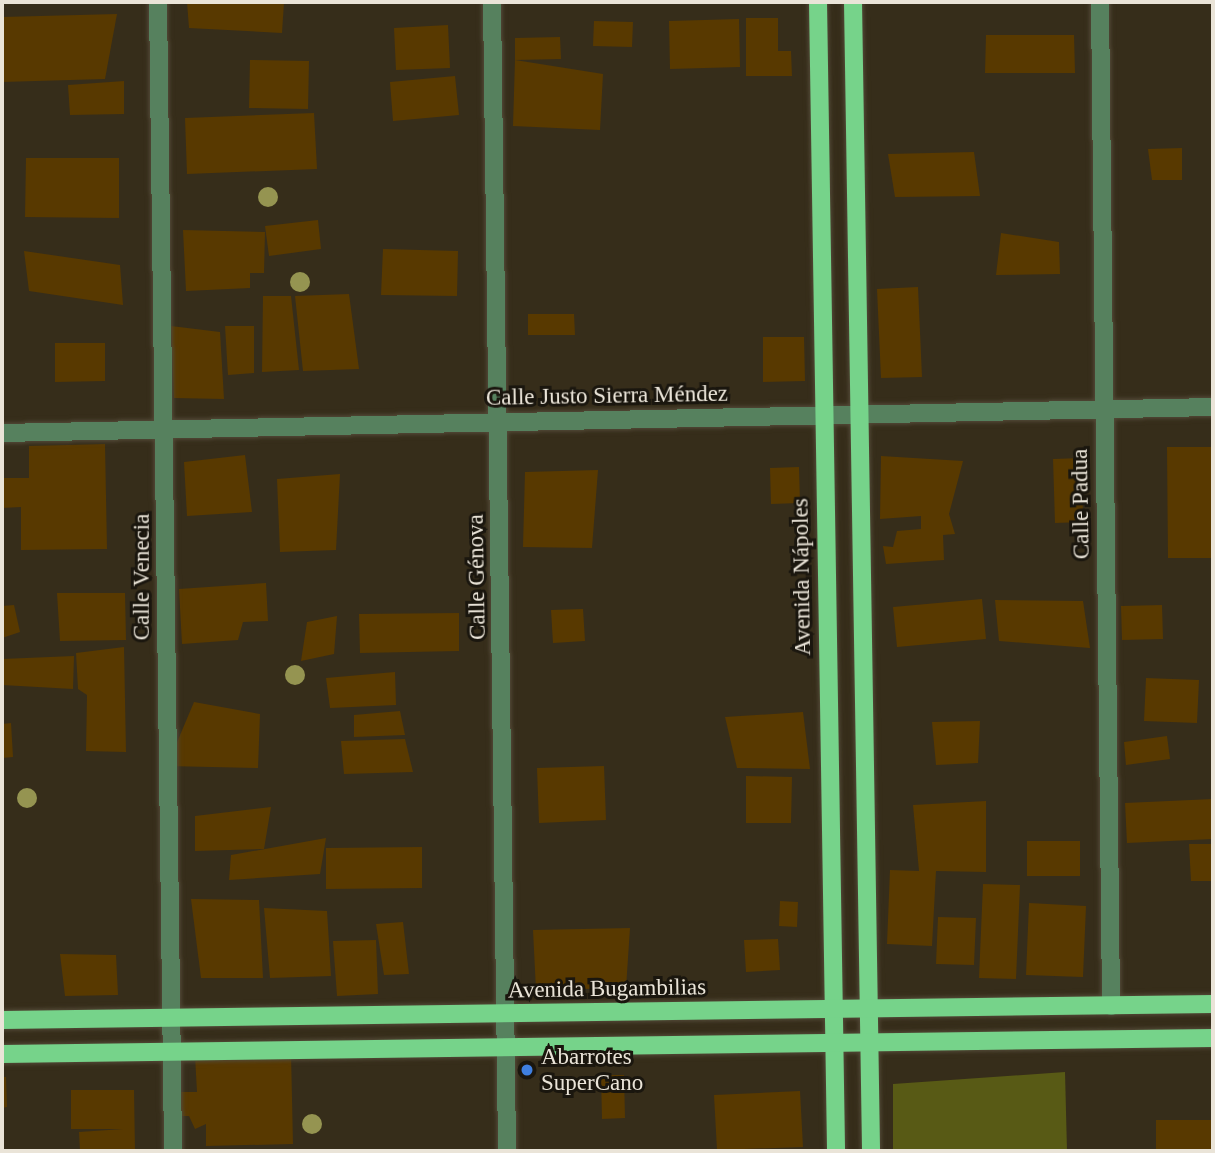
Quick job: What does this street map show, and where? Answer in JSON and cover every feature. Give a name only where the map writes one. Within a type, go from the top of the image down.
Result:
[{"type":"main road","name":"Avenida Nápoles","points":[[818,2],[836,1151]]},
{"type":"main road","points":[[853,2],[871,1151]]},
{"type":"main road","name":"Avenida Bugambilias","points":[[2,1020],[1213,1004]]},
{"type":"main road","points":[[2,1054],[1213,1038]]},
{"type":"street","name":"Calle Venecia","points":[[158,2],[166,429],[169,1018],[173,1151]]},
{"type":"street","name":"Calle Génova","points":[[492,2],[508,1015],[505,1047],[507,1151]]},
{"type":"street","name":"Calle Padua","points":[[1100,2],[1111,1006]]},
{"type":"street","name":"Calle Justo Sierra Méndez","points":[[2,432],[824,416],[1105,406],[1213,407]]},
{"type":"shaded area","points":[[1065,1072],[1067,1151],[893,1151],[893,1084]]},
{"type":"building","points":[[187,2],[284,2],[282,33],[189,28]]},
{"type":"building","points":[[117,14],[105,79],[2,82],[2,17]]},
{"type":"building","points":[[746,18],[778,18],[778,51],[791,51],[792,76],[746,76]]},
{"type":"building","points":[[739,19],[740,67],[670,69],[669,21]]},
{"type":"building","points":[[594,21],[633,22],[632,47],[593,46]]},
{"type":"building","points":[[448,25],[450,68],[396,70],[394,28]]},
{"type":"building","points":[[986,35],[1074,35],[1075,73],[985,73]]},
{"type":"building","points":[[560,37],[561,59],[515,60],[515,38]]},
{"type":"building","points":[[250,60],[309,61],[308,109],[249,108]]},
{"type":"building","points":[[515,60],[603,74],[600,130],[513,126]]},
{"type":"building","points":[[455,76],[459,115],[393,121],[390,82]]},
{"type":"building","points":[[124,81],[124,114],[70,115],[68,85]]},
{"type":"building","points":[[314,113],[317,169],[187,174],[185,118]]},
{"type":"building","points":[[1182,148],[1182,180],[1152,180],[1148,149]]},
{"type":"building","points":[[974,152],[980,196],[895,197],[888,154]]},
{"type":"building","points":[[26,158],[119,158],[119,218],[25,217]]},
{"type":"building","points":[[318,220],[321,249],[269,256],[265,226]]},
{"type":"building","points":[[183,230],[265,232],[264,273],[250,273],[250,288],[186,291]]},
{"type":"building","points":[[1001,233],[1059,242],[1060,274],[996,275]]},
{"type":"building","points":[[383,249],[458,251],[457,296],[381,295]]},
{"type":"building","points":[[24,251],[120,265],[123,305],[29,291]]},
{"type":"building","points":[[918,287],[922,377],[881,378],[877,289]]},
{"type":"building","points":[[349,294],[359,369],[303,371],[295,296]]},
{"type":"building","points":[[263,296],[291,296],[299,370],[262,372]]},
{"type":"building","points":[[528,314],[574,314],[575,335],[528,335]]},
{"type":"building","points":[[171,326],[220,332],[224,399],[174,398]]},
{"type":"building","points":[[225,326],[254,326],[254,373],[228,375]]},
{"type":"building","points":[[763,337],[804,337],[805,381],[763,382]]},
{"type":"building","points":[[55,343],[105,343],[105,381],[55,382]]},
{"type":"building","points":[[105,444],[107,549],[21,550],[21,507],[2,508],[2,478],[29,478],[29,446]]},
{"type":"building","points":[[1167,447],[1213,447],[1213,558],[1168,558]]},
{"type":"building","points":[[245,455],[252,512],[187,516],[184,462]]},
{"type":"building","points":[[881,456],[963,461],[949,514],[955,534],[943,535],[944,560],[886,564],[883,546],[893,547],[897,531],[921,529],[921,516],[880,519]]},
{"type":"building","points":[[1082,458],[1083,522],[1055,523],[1053,459]]},
{"type":"building","points":[[799,467],[800,503],[771,504],[770,468]]},
{"type":"building","points":[[598,470],[592,548],[523,547],[525,472]]},
{"type":"building","points":[[340,474],[336,550],[280,552],[277,479]]},
{"type":"building","points":[[266,583],[268,621],[243,622],[238,640],[182,644],[179,589]]},
{"type":"building","points":[[57,593],[125,593],[126,640],[60,641]]},
{"type":"building","points":[[982,599],[986,639],[897,647],[893,607]]},
{"type":"building","points":[[995,600],[1083,601],[1090,648],[999,641]]},
{"type":"building","points":[[14,605],[20,632],[2,638],[2,606]]},
{"type":"building","points":[[1162,605],[1163,639],[1122,640],[1121,606]]},
{"type":"building","points":[[583,609],[585,641],[553,643],[551,610]]},
{"type":"building","points":[[459,613],[459,651],[360,653],[359,614]]},
{"type":"building","points":[[337,616],[334,654],[301,661],[307,622]]},
{"type":"building","points":[[124,647],[126,752],[86,751],[87,695],[78,689],[76,653]]},
{"type":"building","points":[[74,656],[73,689],[2,685],[2,659]]},
{"type":"building","points":[[395,672],[396,705],[330,708],[326,678]]},
{"type":"building","points":[[1146,678],[1199,680],[1197,723],[1144,721]]},
{"type":"building","points":[[194,702],[260,714],[258,768],[167,766]]},
{"type":"building","points":[[400,711],[405,735],[354,737],[354,715]]},
{"type":"building","points":[[803,712],[810,769],[737,768],[725,717]]},
{"type":"building","points":[[980,721],[978,763],[936,765],[932,722]]},
{"type":"building","points":[[11,723],[13,757],[2,758],[2,724]]},
{"type":"building","points":[[1167,736],[1170,759],[1126,765],[1124,742]]},
{"type":"building","points":[[405,739],[413,772],[344,774],[341,741]]},
{"type":"building","points":[[604,766],[606,820],[539,823],[537,768]]},
{"type":"building","points":[[746,776],[792,777],[791,823],[746,823]]},
{"type":"building","points":[[1213,799],[1213,839],[1127,843],[1125,803]]},
{"type":"building","points":[[986,801],[986,872],[936,871],[932,946],[887,944],[890,870],[919,871],[913,805]]},
{"type":"building","points":[[271,807],[264,849],[195,851],[195,816]]},
{"type":"building","points":[[326,838],[320,874],[229,880],[231,855]]},
{"type":"building","points":[[1027,841],[1080,841],[1080,876],[1027,876]]},
{"type":"building","points":[[1189,844],[1213,844],[1213,881],[1191,881]]},
{"type":"building","points":[[422,847],[422,888],[326,889],[326,848]]},
{"type":"building","points":[[983,884],[1020,885],[1016,979],[979,978]]},
{"type":"building","points":[[191,899],[259,900],[263,978],[201,978]]},
{"type":"building","points":[[780,901],[798,902],[797,927],[779,926]]},
{"type":"building","points":[[1029,903],[1086,906],[1083,977],[1026,975]]},
{"type":"building","points":[[264,908],[327,911],[331,976],[270,978]]},
{"type":"building","points":[[938,917],[976,918],[974,965],[936,964]]},
{"type":"building","points":[[403,922],[409,974],[384,975],[376,924]]},
{"type":"building","points":[[630,928],[626,988],[536,990],[533,930]]},
{"type":"building","points":[[778,939],[780,970],[746,972],[744,940]]},
{"type":"building","points":[[376,940],[378,994],[337,996],[333,941]]},
{"type":"building","points":[[60,954],[116,955],[118,995],[65,996]]},
{"type":"building","points":[[291,1053],[293,1144],[206,1146],[206,1124],[195,1129],[189,1116],[180,1116],[179,1092],[197,1092],[195,1056]]},
{"type":"building","points":[[601,1075],[624,1075],[625,1118],[602,1119]]},
{"type":"building","points":[[2,1077],[6,1077],[7,1107],[2,1108]]},
{"type":"building","points":[[71,1090],[134,1090],[135,1151],[80,1151],[79,1132],[123,1129],[71,1129]]},
{"type":"building","points":[[800,1091],[803,1147],[717,1150],[714,1095]]},
{"type":"building","points":[[1156,1120],[1213,1120],[1213,1151],[1156,1151]]},
{"type":"place","name":"Abarrotes SuperCano","points":[[527,1070]]}]
